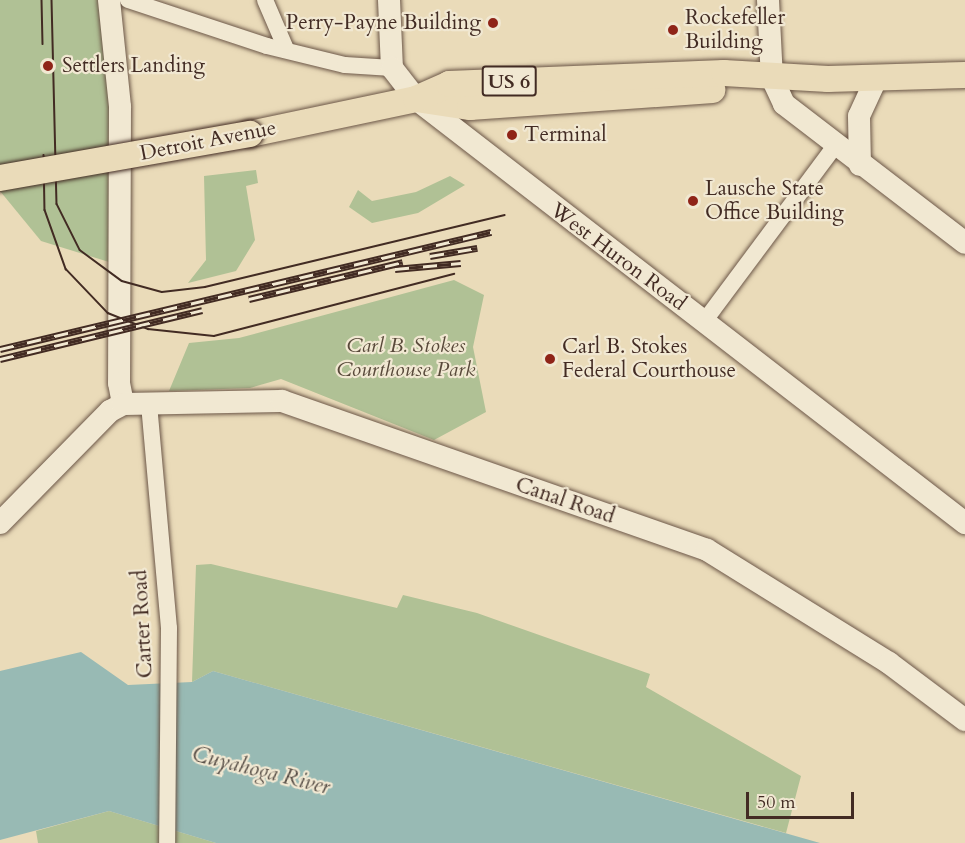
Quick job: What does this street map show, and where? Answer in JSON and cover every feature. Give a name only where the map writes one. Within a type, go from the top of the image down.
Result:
[{"type":"main road","name":"US 6","points":[[416,99],[448,84],[724,73],[742,78],[965,75]]},
{"type":"main road","name":"Detroit Avenue","points":[[0,178],[250,134],[416,99]]},
{"type":"street","points":[[0,523],[66,456],[123,404],[119,383],[120,119],[109,0]]},
{"type":"street","points":[[128,0],[345,65],[392,68],[389,0]]},
{"type":"street","points":[[265,0],[286,49]]},
{"type":"street","points":[[768,0],[772,78],[795,117],[965,243]]},
{"type":"street","name":"West Huron Road","points":[[392,68],[416,99],[703,323],[962,514]]},
{"type":"street","points":[[860,165],[859,116],[877,77]]},
{"type":"street","points":[[703,323],[835,146]]},
{"type":"street","name":"Canal Road","points":[[123,404],[282,401],[706,550],[890,663],[965,720]]},
{"type":"street","name":"Carter Road","points":[[149,404],[169,628],[167,843]]},
{"type":"green space","points":[[0,0],[98,0],[111,123],[109,262],[41,241],[0,191]]},
{"type":"green space","points":[[256,170],[258,183],[246,186],[255,240],[236,271],[188,283],[206,260],[204,176]]},
{"type":"green space","points":[[450,176],[465,185],[418,213],[372,223],[349,207],[358,190],[372,201],[416,192]]},
{"type":"green space","name":"Carl B. Stokes Courthouse Park","points":[[454,280],[484,295],[473,347],[486,412],[434,440],[281,379],[250,388],[169,391],[189,343],[239,338]]},
{"type":"green space","points":[[211,564],[397,608],[403,595],[477,613],[650,674],[646,687],[801,776],[786,833],[213,671],[192,682],[196,565]]},
{"type":"green space","points":[[109,811],[216,843],[38,843],[36,831]]},
{"type":"water","name":"Cuyahoga River","points":[[81,652],[128,685],[192,682],[213,671],[820,843],[216,843],[109,811],[0,840],[0,671]]},
{"type":"tram line","points":[[42,0],[43,44]]},
{"type":"tram line","points":[[52,0],[57,204],[80,250],[122,281],[162,292],[205,287],[504,215]]},
{"type":"tram line","points":[[44,155],[45,210],[66,269],[108,313],[148,329],[214,336],[454,274]]},
{"type":"railway","points":[[0,349],[491,232]]},
{"type":"railway","points":[[430,256],[477,248]]},
{"type":"railway","points":[[249,299],[403,262]]},
{"type":"railway","points":[[395,269],[461,263]]},
{"type":"railway","points":[[0,359],[202,310]]},
{"type":"place","name":"Perry-Payne Building","points":[[493,23]]},
{"type":"place","name":"Rockefeller Building","points":[[673,30]]},
{"type":"place","name":"Settlers Landing","points":[[48,66]]},
{"type":"place","name":"Terminal","points":[[512,135]]},
{"type":"place","name":"Lausche State Office Building","points":[[693,201]]},
{"type":"place","name":"Carl B. Stokes Federal Courthouse","points":[[550,359]]}]
